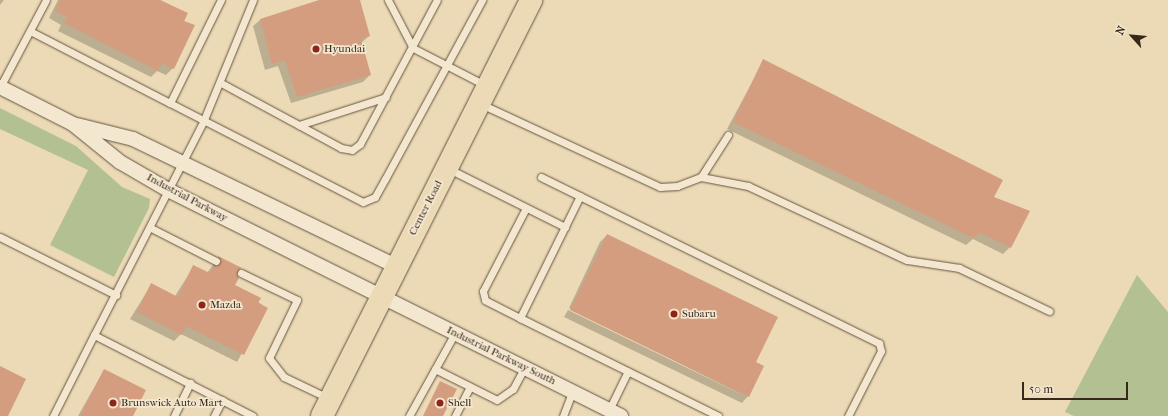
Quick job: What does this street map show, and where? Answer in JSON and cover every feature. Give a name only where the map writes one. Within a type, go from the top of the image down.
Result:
[{"type":"main road","name":"Center Road","points":[[327,408],[396,266],[531,0]]},
{"type":"street","name":"Industrial Parkway","points":[[0,87],[73,124],[120,162],[170,191],[381,296]]},
{"type":"street","points":[[73,124],[133,139],[184,162],[396,266]]},
{"type":"street","name":"Industrial Parkway South","points":[[381,296],[615,413]]},
{"type":"lane","points":[[0,87],[46,0]]},
{"type":"lane","points":[[170,102],[221,0]]},
{"type":"lane","points":[[53,416],[151,228],[204,122],[221,83],[253,0]]},
{"type":"lane","points":[[388,0],[413,48],[449,65],[483,94],[649,184],[677,186],[701,177],[748,186],[908,260],[959,268],[1049,311]]},
{"type":"lane","points":[[221,83],[299,125],[352,150],[360,144],[438,0]]},
{"type":"lane","points":[[30,31],[170,102],[204,122],[363,202],[375,196],[449,65],[482,0]]},
{"type":"lane","points":[[299,125],[386,97]]},
{"type":"lane","points":[[701,177],[728,135]]},
{"type":"lane","points":[[446,168],[565,227]]},
{"type":"lane","points":[[541,177],[879,343],[881,351],[848,416]]},
{"type":"lane","points":[[520,318],[580,196]]},
{"type":"lane","points":[[526,208],[483,291],[485,300],[718,416]]},
{"type":"lane","points":[[151,228],[216,261]]},
{"type":"lane","points":[[0,237],[116,295]]},
{"type":"lane","points":[[241,274],[297,300],[269,358],[284,377],[327,408]]},
{"type":"lane","points":[[409,416],[455,333]]},
{"type":"lane","points":[[94,335],[253,416]]},
{"type":"lane","points":[[435,369],[497,400],[513,388],[524,368]]},
{"type":"lane","points":[[615,413],[628,371]]},
{"type":"lane","points":[[174,416],[190,383]]},
{"type":"lane","points":[[455,416],[470,387]]},
{"type":"lane","points":[[563,416],[572,392]]},
{"type":"lane","points":[[214,416],[222,400]]},
{"type":"green space","points":[[0,108],[76,146],[122,187],[150,199],[149,208],[114,277],[50,245],[88,170],[0,129]]},
{"type":"green space","points":[[1137,275],[1168,312],[1168,416],[1074,416],[1065,412]]},
{"type":"building","points":[[60,0],[160,0],[188,13],[184,21],[195,25],[174,69],[162,63],[158,71],[64,23],[67,17],[55,11]]},
{"type":"building","name":"Hyundai","points":[[319,0],[360,0],[370,36],[361,39],[371,75],[297,97],[285,60],[272,64],[260,19]]},
{"type":"building","points":[[763,59],[1003,180],[994,197],[1030,211],[1011,248],[980,233],[973,238],[733,122]]},
{"type":"building","name":"Subaru","points":[[607,234],[778,317],[756,362],[764,366],[749,397],[570,310]]},
{"type":"building","name":"Mazda","points":[[218,256],[242,268],[236,271],[239,278],[235,285],[261,298],[258,303],[268,308],[244,355],[186,326],[182,335],[137,312],[151,283],[178,297],[193,265],[210,273],[214,265],[220,264]]},
{"type":"building","points":[[0,366],[26,379],[8,416],[0,416]]},
{"type":"building","name":"Brunswick Auto Mart","points":[[104,369],[146,390],[133,416],[80,416]]},
{"type":"building","name":"Shell","points":[[440,381],[457,389],[443,416],[423,416]]},
{"type":"place","name":"Hyundai","points":[[316,49]]},
{"type":"place","name":"Mazda","points":[[202,305]]},
{"type":"place","name":"Subaru","points":[[674,314]]},
{"type":"place","name":"Brunswick Auto Mart","points":[[113,403]]},
{"type":"place","name":"Shell","points":[[440,403]]}]
